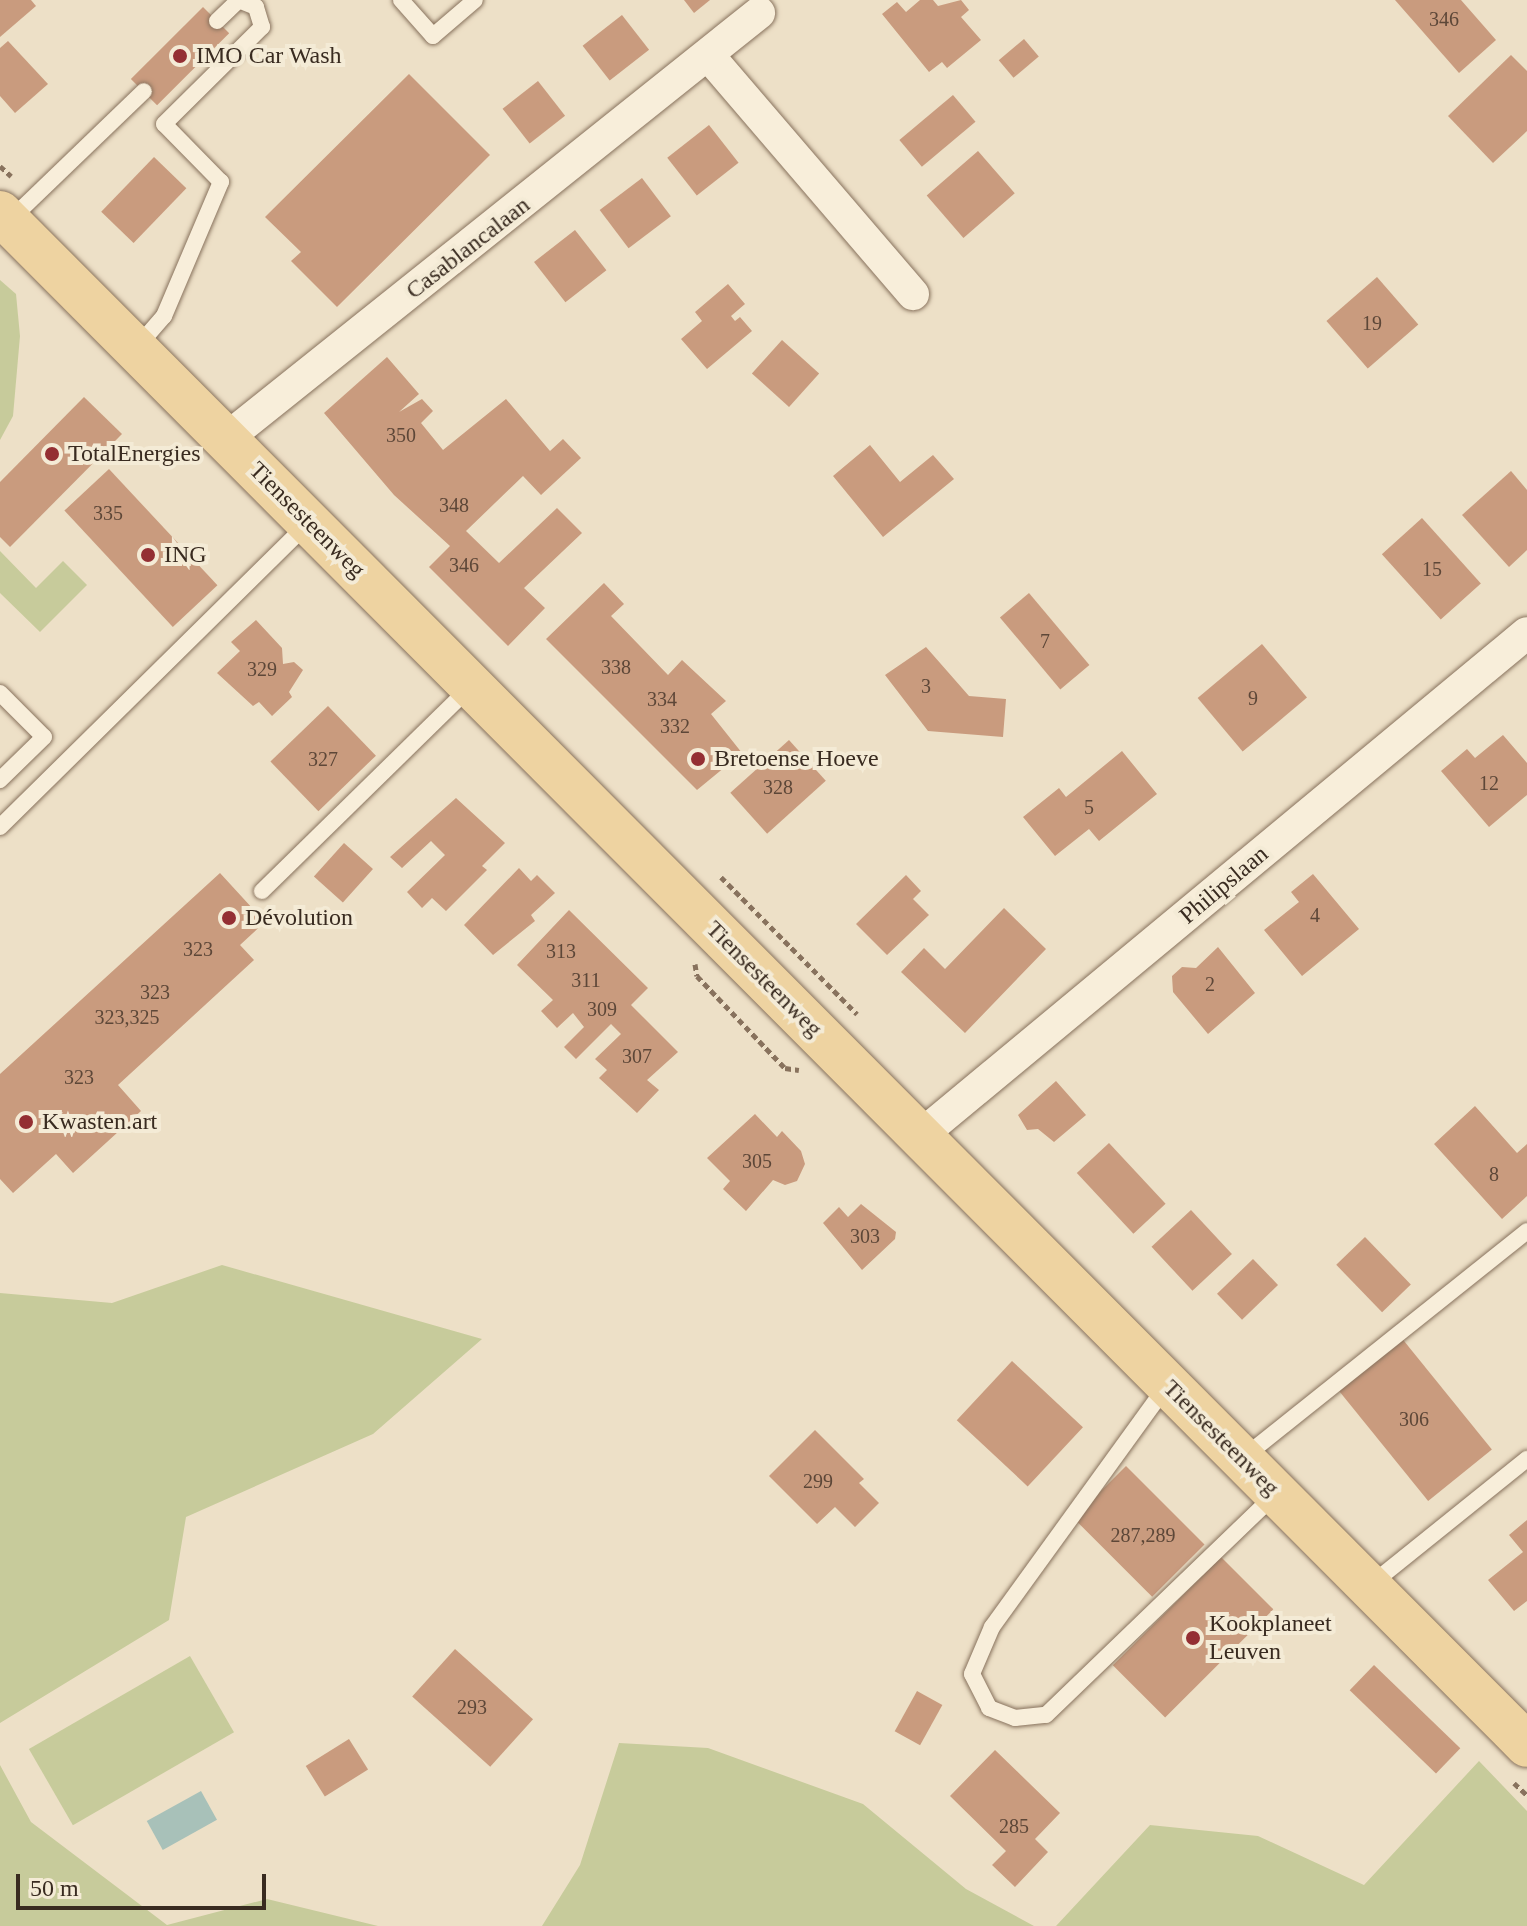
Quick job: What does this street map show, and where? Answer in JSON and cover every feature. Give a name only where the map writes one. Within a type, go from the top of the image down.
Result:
[{"type":"main road","name":"Tiensesteenweg","points":[[4,218],[137,347],[308,523],[1527,1745]]},
{"type":"street","name":"Casablancalaan","points":[[227,438],[759,13]]},
{"type":"street","points":[[708,55],[913,294]]},
{"type":"street","name":"Philipslaan","points":[[920,1136],[1527,633]]},
{"type":"lane","points":[[137,347],[164,316],[221,182],[164,124],[262,27],[256,7],[239,0],[217,21]]},
{"type":"lane","points":[[401,0],[433,36],[475,0]]},
{"type":"lane","points":[[4,218],[144,91]]},
{"type":"lane","points":[[0,827],[308,523]]},
{"type":"lane","points":[[262,891],[472,685]]},
{"type":"lane","points":[[0,693],[44,737],[0,780]]},
{"type":"lane","points":[[1241,1459],[1527,1231]]},
{"type":"lane","points":[[1167,1385],[992,1627],[972,1674],[989,1708],[1015,1718],[1046,1715],[1276,1494]]},
{"type":"lane","points":[[1368,1587],[1527,1459]]},
{"type":"green space","points":[[0,280],[16,294],[20,336],[13,416],[0,440]]},
{"type":"green space","points":[[0,551],[36,588],[63,561],[87,585],[40,632],[0,593]]},
{"type":"green space","points":[[222,1265],[482,1339],[373,1434],[186,1517],[169,1620],[0,1723],[0,1293],[112,1303]]},
{"type":"green space","points":[[190,1656],[234,1732],[73,1825],[29,1749]]},
{"type":"green space","points":[[619,1743],[708,1748],[863,1804],[966,1889],[1034,1926],[542,1926],[580,1865]]},
{"type":"green space","points":[[1479,1761],[1527,1811],[1527,1926],[1056,1926],[1150,1825],[1258,1836],[1364,1885]]},
{"type":"green space","points":[[0,1765],[31,1822],[167,1925],[267,1899],[378,1926],[0,1926]]},
{"type":"water","points":[[201,1791],[217,1820],[163,1850],[147,1821]]},
{"type":"building","points":[[0,0],[31,0],[36,6],[0,37]]},
{"type":"building","points":[[684,0],[710,0],[694,13]]},
{"type":"building","points":[[920,0],[933,0],[938,6],[961,0],[969,10],[961,17],[981,40],[947,68],[942,62],[929,72],[882,14],[897,2],[906,12]]},
{"type":"building","points":[[1395,0],[1461,0],[1496,40],[1459,73]]},
{"type":"building","name":"IMO Car Wash","points":[[203,7],[229,33],[157,105],[131,79]]},
{"type":"building","points":[[622,15],[649,50],[610,80],[583,46]]},
{"type":"building","points":[[1024,39],[1039,57],[1014,78],[999,60]]},
{"type":"building","points":[[8,41],[48,84],[15,113],[0,96],[0,48]]},
{"type":"building","points":[[1511,55],[1527,71],[1527,131],[1493,163],[1448,116]]},
{"type":"building","points":[[409,74],[490,155],[337,307],[291,261],[301,252],[265,217]]},
{"type":"building","points":[[538,81],[565,116],[530,143],[503,109]]},
{"type":"building","points":[[953,95],[975,122],[922,167],[899,140]]},
{"type":"building","points":[[709,125],[739,163],[697,195],[667,158]]},
{"type":"building","points":[[978,151],[1015,193],[963,238],[927,196]]},
{"type":"building","points":[[154,157],[186,188],[134,243],[101,212]]},
{"type":"building","points":[[642,178],[671,216],[629,248],[600,210]]},
{"type":"building","points":[[575,230],[606,270],[565,302],[534,262]]},
{"type":"building","points":[[1377,277],[1418,325],[1368,369],[1326,321]]},
{"type":"building","points":[[728,284],[745,304],[731,316],[735,321],[740,317],[752,331],[707,369],[681,339],[702,321],[695,312]]},
{"type":"building","points":[[782,340],[819,373],[789,407],[752,373]]},
{"type":"building","points":[[387,357],[419,394],[399,412],[422,399],[433,411],[421,423],[443,450],[506,399],[550,451],[563,439],[581,458],[541,495],[523,476],[466,531],[499,563],[557,508],[582,533],[524,588],[545,608],[508,646],[429,567],[450,546],[394,495],[324,413]]},
{"type":"building","points":[[84,397],[122,434],[10,547],[0,537],[0,482]]},
{"type":"building","points":[[870,445],[900,482],[933,455],[954,479],[883,537],[833,476]]},
{"type":"building","points":[[109,469],[217,585],[173,627],[64,511]]},
{"type":"building","points":[[1511,471],[1527,490],[1527,550],[1509,567],[1462,515]]},
{"type":"building","points":[[1422,518],[1481,583],[1441,620],[1382,554]]},
{"type":"building","points":[[604,583],[624,604],[611,616],[668,675],[682,660],[726,701],[711,714],[742,753],[697,790],[546,639]]},
{"type":"building","points":[[1029,593],[1089,665],[1060,689],[1000,617]]},
{"type":"building","points":[[256,620],[282,648],[283,664],[294,662],[303,670],[289,692],[292,697],[272,716],[259,702],[253,706],[217,673],[240,651],[231,642]]},
{"type":"building","points":[[1262,644],[1307,698],[1243,752],[1198,698]]},
{"type":"building","points":[[926,647],[969,696],[1006,699],[1003,737],[928,731],[885,675]]},
{"type":"building","points":[[328,706],[376,756],[318,811],[270,762]]},
{"type":"building","points":[[1503,735],[1527,763],[1527,795],[1489,827],[1441,771],[1467,749],[1475,758]]},
{"type":"building","points":[[789,740],[826,781],[767,834],[730,793]]},
{"type":"building","points":[[1122,751],[1157,794],[1099,841],[1089,829],[1055,856],[1023,817],[1059,788],[1066,797]]},
{"type":"building","points":[[456,798],[505,843],[482,866],[487,870],[446,911],[432,898],[422,908],[407,892],[445,855],[431,841],[402,868],[390,857]]},
{"type":"building","points":[[344,843],[373,869],[343,903],[314,876]]},
{"type":"building","points":[[519,868],[531,881],[537,875],[555,893],[531,915],[535,921],[493,955],[464,925]]},
{"type":"building","points":[[220,873],[265,922],[240,945],[254,960],[118,1085],[141,1111],[73,1173],[56,1154],[13,1193],[0,1179],[0,1074]]},
{"type":"building","points":[[1313,874],[1359,929],[1302,976],[1264,930],[1299,902],[1291,892]]},
{"type":"building","points":[[906,875],[921,891],[913,899],[929,915],[887,955],[856,924]]},
{"type":"building","points":[[1004,908],[1046,949],[965,1033],[901,972],[924,948],[945,969]]},
{"type":"building","points":[[569,910],[648,988],[631,1005],[678,1052],[647,1080],[659,1090],[637,1113],[599,1078],[607,1070],[595,1059],[621,1034],[611,1024],[576,1059],[564,1047],[584,1027],[573,1013],[557,1028],[541,1011],[553,1000],[517,965]]},
{"type":"building","points":[[1218,947],[1255,993],[1208,1034],[1173,992],[1172,976],[1182,967],[1196,968]]},
{"type":"building","points":[[1056,1081],[1086,1115],[1054,1142],[1038,1129],[1027,1130],[1018,1115]]},
{"type":"building","points":[[1475,1106],[1517,1153],[1527,1144],[1527,1196],[1502,1219],[1434,1144]]},
{"type":"building","points":[[755,1114],[777,1137],[782,1131],[801,1151],[805,1164],[797,1181],[785,1185],[773,1180],[746,1211],[723,1189],[730,1181],[707,1158]]},
{"type":"building","points":[[1109,1143],[1166,1204],[1133,1234],[1077,1173]]},
{"type":"building","points":[[861,1204],[896,1232],[895,1239],[862,1270],[823,1223],[839,1207],[848,1217]]},
{"type":"building","points":[[1191,1210],[1232,1254],[1192,1291],[1152,1247]]},
{"type":"building","points":[[1365,1237],[1411,1284],[1382,1312],[1336,1265]]},
{"type":"building","points":[[1253,1259],[1278,1285],[1242,1320],[1217,1294]]},
{"type":"building","points":[[1400,1336],[1492,1449],[1428,1501],[1336,1388]]},
{"type":"building","points":[[1012,1361],[1083,1427],[1028,1486],[957,1420]]},
{"type":"building","points":[[815,1430],[864,1479],[859,1483],[879,1503],[855,1527],[835,1507],[817,1524],[769,1476]]},
{"type":"building","points":[[1126,1466],[1204,1544],[1152,1597],[1074,1518]]},
{"type":"building","points":[[1527,1520],[1527,1601],[1514,1611],[1488,1580],[1523,1552],[1509,1535]]},
{"type":"building","name":"Kookplaneet Leuven","points":[[1221,1557],[1273,1609],[1165,1718],[1113,1665]]},
{"type":"building","points":[[455,1649],[533,1719],[490,1767],[412,1697]]},
{"type":"building","points":[[1374,1665],[1460,1748],[1436,1774],[1350,1690]]},
{"type":"building","points":[[917,1691],[942,1705],[920,1745],[895,1731]]},
{"type":"building","points":[[349,1739],[368,1770],[325,1797],[306,1766]]},
{"type":"building","points":[[995,1750],[1060,1813],[1035,1839],[1048,1852],[1015,1887],[992,1865],[1006,1851],[950,1796]]},
{"type":"place","name":"IMO Car Wash","points":[[180,56]]},
{"type":"place","name":"TotalEnergies","points":[[52,454]]},
{"type":"place","name":"ING","points":[[148,555]]},
{"type":"place","name":"Bretoense Hoeve","points":[[698,759]]},
{"type":"place","name":"Dévolution","points":[[229,918]]},
{"type":"place","name":"Kwasten.art","points":[[26,1122]]},
{"type":"place","name":"Kookplaneet Leuven","points":[[1193,1638]]}]
